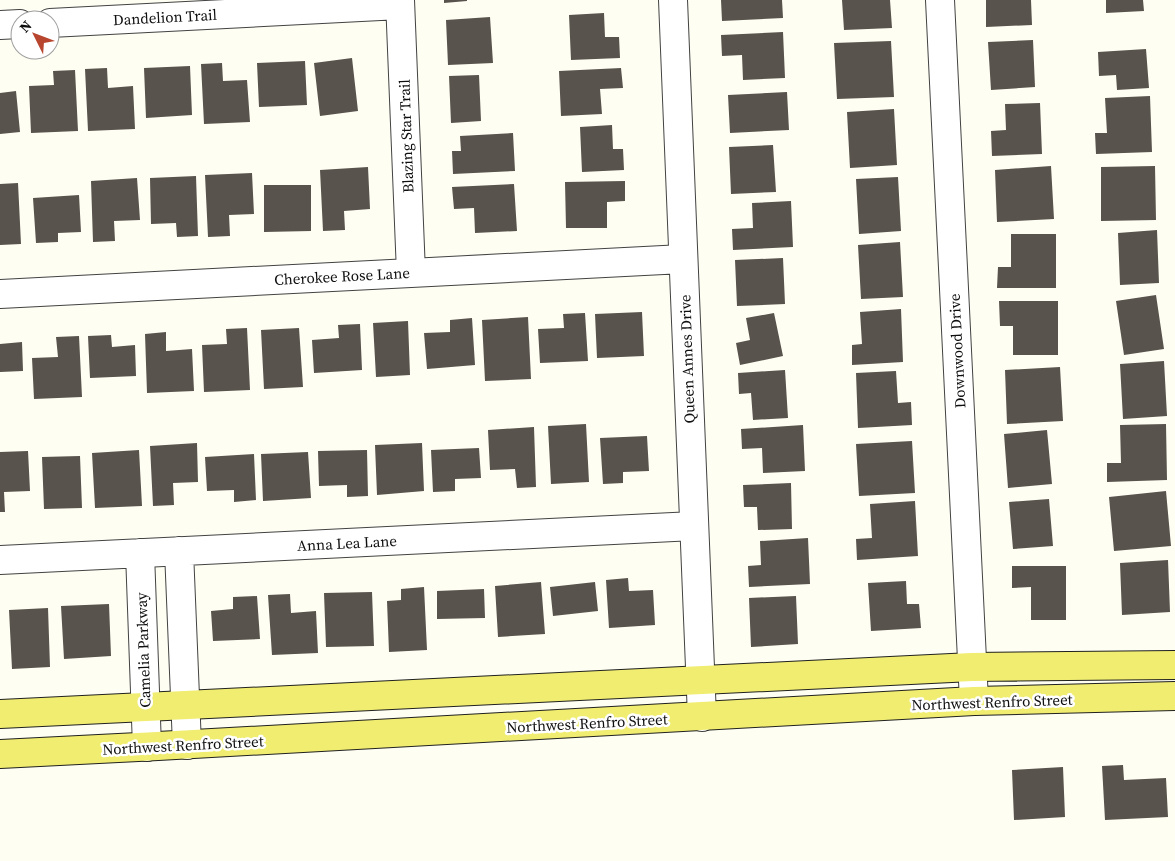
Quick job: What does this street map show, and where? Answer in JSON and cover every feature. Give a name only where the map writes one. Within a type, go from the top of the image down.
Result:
[{"type":"main road","points":[[0,714],[972,667],[1175,665]]},
{"type":"main road","name":"Northwest Renfro Street","points":[[0,754],[974,702],[1175,696]]},
{"type":"street","name":"Queen Annes Drive","points":[[672,0],[702,717]]},
{"type":"street","name":"Downwood Drive","points":[[940,0],[974,702]]},
{"type":"street","name":"Dandelion Trail","points":[[60,22],[400,2]]},
{"type":"street","name":"Blazing Star Trail","points":[[400,2],[411,273]]},
{"type":"street","name":"Cherokee Rose Lane","points":[[0,294],[683,259]]},
{"type":"street","name":"Anna Lea Lane","points":[[0,560],[694,526]]},
{"type":"street","points":[[179,551],[187,745]]},
{"type":"street","name":"Camelia Parkway","points":[[140,553],[147,747]]},
{"type":"building","points":[[444,0],[467,0],[467,1],[444,3]]},
{"type":"building","points":[[721,0],[782,0],[783,18],[722,21]]},
{"type":"building","points":[[842,0],[890,0],[892,28],[844,30]]},
{"type":"building","points":[[986,0],[1031,0],[1032,25],[986,27]]},
{"type":"building","points":[[1106,0],[1143,0],[1144,11],[1106,13]]},
{"type":"building","points":[[604,13],[605,37],[619,37],[620,58],[571,60],[569,15]]},
{"type":"building","points":[[490,17],[493,63],[448,65],[446,20]]},
{"type":"building","points":[[783,32],[785,78],[743,80],[742,55],[722,56],[721,35]]},
{"type":"building","points":[[1033,40],[1035,87],[991,90],[988,42]]},
{"type":"building","points":[[891,41],[894,97],[837,99],[834,43]]},
{"type":"building","points":[[1146,49],[1149,88],[1117,90],[1116,75],[1099,76],[1098,52]]},
{"type":"building","points":[[352,58],[358,111],[320,116],[314,63]]},
{"type":"building","points":[[305,61],[307,105],[259,107],[257,63]]},
{"type":"building","points":[[222,63],[223,81],[247,80],[250,122],[204,124],[201,64]]},
{"type":"building","points":[[190,66],[192,115],[146,118],[144,68]]},
{"type":"building","points":[[107,68],[108,88],[133,86],[135,129],[88,131],[85,69]]},
{"type":"building","points":[[621,68],[623,88],[600,89],[602,114],[561,116],[559,71]]},
{"type":"building","points":[[75,70],[78,131],[31,133],[29,86],[54,85],[53,71]]},
{"type":"building","points":[[479,75],[481,121],[451,123],[449,76]]},
{"type":"building","points":[[16,91],[20,132],[0,134],[0,93]]},
{"type":"building","points":[[787,92],[789,130],[730,133],[728,95]]},
{"type":"building","points":[[1150,96],[1152,152],[1096,154],[1095,133],[1107,133],[1105,98]]},
{"type":"building","points":[[1040,103],[1042,154],[992,156],[991,131],[1006,130],[1005,104]]},
{"type":"building","points":[[894,109],[897,165],[850,168],[847,112]]},
{"type":"building","points":[[612,125],[613,149],[623,149],[624,170],[582,172],[580,127]]},
{"type":"building","points":[[513,133],[515,171],[453,174],[452,151],[461,151],[460,136]]},
{"type":"building","points":[[773,145],[776,192],[731,194],[729,147]]},
{"type":"building","points":[[1051,166],[1054,219],[997,222],[995,170]]},
{"type":"building","points":[[1155,166],[1156,220],[1101,221],[1101,167]]},
{"type":"building","points":[[368,167],[370,209],[344,211],[345,230],[323,231],[320,170]]},
{"type":"building","points":[[252,173],[254,214],[229,215],[230,236],[208,237],[205,175]]},
{"type":"building","points":[[196,176],[198,236],[177,237],[176,223],[151,224],[150,178]]},
{"type":"building","points":[[898,177],[901,231],[859,234],[856,179]]},
{"type":"building","points":[[137,178],[140,220],[114,221],[115,241],[93,242],[91,181]]},
{"type":"building","points":[[625,181],[625,201],[607,202],[607,228],[566,228],[565,182]]},
{"type":"building","points":[[18,183],[21,244],[0,245],[0,184]]},
{"type":"building","points":[[514,184],[517,231],[475,233],[474,208],[454,209],[452,187]]},
{"type":"building","points":[[264,185],[311,185],[311,231],[264,232]]},
{"type":"building","points":[[79,195],[81,232],[58,233],[58,242],[36,243],[33,198]]},
{"type":"building","points":[[791,201],[793,247],[733,250],[732,229],[753,228],[752,203]]},
{"type":"building","points":[[1157,230],[1159,283],[1120,285],[1118,233]]},
{"type":"building","points":[[1011,234],[1056,234],[1056,288],[997,288],[998,267],[1011,267]]},
{"type":"building","points":[[900,242],[903,297],[861,299],[858,245]]},
{"type":"building","points":[[783,258],[785,304],[737,306],[735,260]]},
{"type":"building","points":[[1156,295],[1164,349],[1124,355],[1116,301]]},
{"type":"building","points":[[999,301],[1058,301],[1058,355],[1013,355],[1013,326],[1000,326]]},
{"type":"building","points":[[901,309],[903,362],[852,365],[852,345],[862,344],[860,312]]},
{"type":"building","points":[[642,312],[644,356],[597,358],[595,314]]},
{"type":"building","points":[[585,313],[588,361],[540,363],[538,329],[564,328],[563,314]]},
{"type":"building","points":[[774,313],[783,356],[740,365],[736,343],[750,340],[746,318]]},
{"type":"building","points":[[528,317],[531,379],[485,381],[482,320]]},
{"type":"building","points":[[472,318],[475,365],[427,369],[424,333],[450,332],[450,320]]},
{"type":"building","points":[[408,321],[410,375],[376,377],[373,323]]},
{"type":"building","points":[[360,324],[362,370],[314,373],[312,340],[339,338],[338,325]]},
{"type":"building","points":[[247,328],[250,390],[204,392],[202,345],[227,344],[226,329]]},
{"type":"building","points":[[299,328],[303,387],[264,389],[261,330]]},
{"type":"building","points":[[166,332],[166,351],[192,349],[194,391],[147,393],[145,334]]},
{"type":"building","points":[[111,335],[112,347],[135,345],[136,376],[90,378],[88,336]]},
{"type":"building","points":[[79,336],[82,397],[34,399],[32,358],[58,357],[56,337]]},
{"type":"building","points":[[22,342],[23,371],[0,372],[0,344]]},
{"type":"building","points":[[1164,361],[1167,416],[1123,419],[1120,364]]},
{"type":"building","points":[[1060,367],[1063,421],[1007,424],[1005,370]]},
{"type":"building","points":[[785,370],[788,418],[753,420],[751,393],[739,394],[738,373]]},
{"type":"building","points":[[896,371],[898,403],[911,402],[912,425],[858,428],[856,373]]},
{"type":"building","points":[[586,424],[589,482],[551,484],[548,426]]},
{"type":"building","points":[[1166,424],[1167,480],[1107,482],[1107,463],[1121,463],[1120,425]]},
{"type":"building","points":[[803,425],[805,471],[763,473],[762,448],[742,449],[741,429]]},
{"type":"building","points":[[534,427],[536,487],[517,488],[515,469],[490,470],[488,430]]},
{"type":"building","points":[[1047,430],[1052,484],[1008,488],[1004,434]]},
{"type":"building","points":[[647,436],[649,471],[623,472],[623,483],[603,484],[600,438]]},
{"type":"building","points":[[912,441],[915,493],[859,496],[856,444]]},
{"type":"building","points":[[197,443],[198,482],[173,483],[174,505],[153,506],[150,446]]},
{"type":"building","points":[[422,443],[424,491],[377,495],[375,445]]},
{"type":"building","points":[[479,448],[481,478],[455,479],[455,491],[433,492],[431,450]]},
{"type":"building","points":[[139,450],[142,506],[95,508],[92,453]]},
{"type":"building","points":[[367,450],[368,496],[347,497],[347,485],[319,486],[318,451]]},
{"type":"building","points":[[28,451],[30,491],[4,492],[5,512],[0,512],[0,452]]},
{"type":"building","points":[[308,452],[311,498],[263,501],[261,454]]},
{"type":"building","points":[[254,454],[256,500],[234,502],[234,490],[207,491],[205,457]]},
{"type":"building","points":[[80,456],[82,508],[44,509],[42,457]]},
{"type":"building","points":[[791,483],[792,529],[758,530],[757,507],[744,507],[743,485]]},
{"type":"building","points":[[1166,491],[1171,546],[1114,551],[1109,497]]},
{"type":"building","points":[[1049,499],[1053,546],[1013,549],[1009,502]]},
{"type":"building","points":[[915,501],[918,556],[857,560],[856,539],[872,538],[870,504]]},
{"type":"building","points":[[808,538],[810,584],[749,587],[748,566],[761,565],[760,541]]},
{"type":"building","points":[[1168,560],[1170,612],[1122,615],[1120,563]]},
{"type":"building","points":[[1012,566],[1066,566],[1066,620],[1031,620],[1031,587],[1012,588]]},
{"type":"building","points":[[628,578],[629,591],[653,590],[655,625],[609,628],[606,580]]},
{"type":"building","points":[[906,581],[907,604],[919,604],[921,628],[871,631],[868,583]]},
{"type":"building","points":[[541,582],[545,634],[498,637],[495,586]]},
{"type":"building","points":[[595,582],[598,611],[553,616],[550,587]]},
{"type":"building","points":[[424,587],[427,650],[389,652],[387,601],[401,600],[401,589]]},
{"type":"building","points":[[484,589],[485,618],[437,619],[437,591]]},
{"type":"building","points":[[372,592],[374,646],[326,647],[324,593]]},
{"type":"building","points":[[290,594],[291,613],[316,611],[318,653],[272,655],[268,595]]},
{"type":"building","points":[[257,596],[260,639],[213,641],[211,611],[233,609],[233,597]]},
{"type":"building","points":[[796,596],[798,644],[751,647],[749,598]]},
{"type":"building","points":[[109,604],[111,656],[64,659],[61,606]]},
{"type":"building","points":[[48,608],[50,667],[12,669],[9,610]]},
{"type":"building","points":[[1123,765],[1124,780],[1166,778],[1168,817],[1105,820],[1102,766]]},
{"type":"building","points":[[1063,767],[1065,817],[1014,820],[1012,770]]}]
